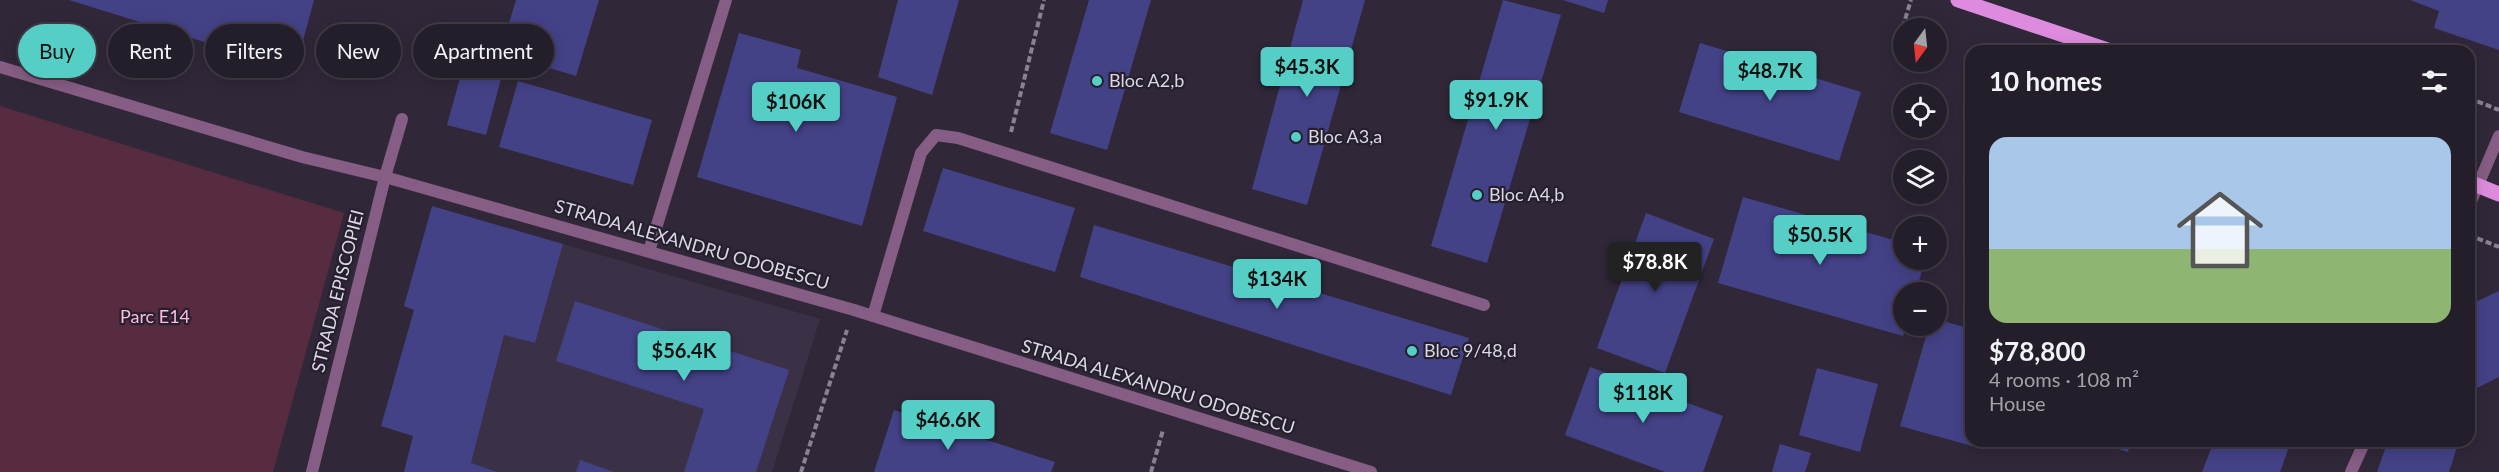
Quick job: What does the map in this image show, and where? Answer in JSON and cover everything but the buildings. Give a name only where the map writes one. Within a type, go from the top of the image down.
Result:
[{"type":"main road","points":[[1958,0],[2092,45]]},
{"type":"main road","points":[[2475,185],[2499,194]]},
{"type":"street","points":[[649,251],[726,0]]},
{"type":"street","name":"STRADA ALEXANDRU ODOBESCU","points":[[0,67],[302,157],[385,177],[854,310],[1371,472]]},
{"type":"street","name":"STRADA EPISCOPIEI","points":[[312,472],[385,177],[402,119]]},
{"type":"street","points":[[873,316],[921,153],[936,135],[958,138],[1484,305]]},
{"type":"street","points":[[2475,180],[2499,136]]},
{"type":"street","points":[[2351,472],[2362,447]]},
{"type":"path","points":[[1006,153],[1044,0]]},
{"type":"path","points":[[1906,18],[1911,0]]},
{"type":"path","points":[[2475,100],[2499,110]]},
{"type":"path","points":[[2475,237],[2499,247]]},
{"type":"path","points":[[801,472],[854,310]]},
{"type":"path","points":[[1151,472],[1169,409]]},
{"type":"shaded area","points":[[563,244],[820,319],[772,472],[500,472],[471,463],[504,335],[535,343]]},
{"type":"green space","name":"Parc E14","points":[[0,106],[344,213],[273,472],[0,472]]},
{"type":"place","name":"Bloc A2,b","points":[[1097,81]]},
{"type":"place","name":"Bloc A3,a","points":[[1296,137]]},
{"type":"place","name":"Bloc A4,b","points":[[1477,195]]},
{"type":"place","name":"Bloc 9/48,d","points":[[1412,351]]}]
